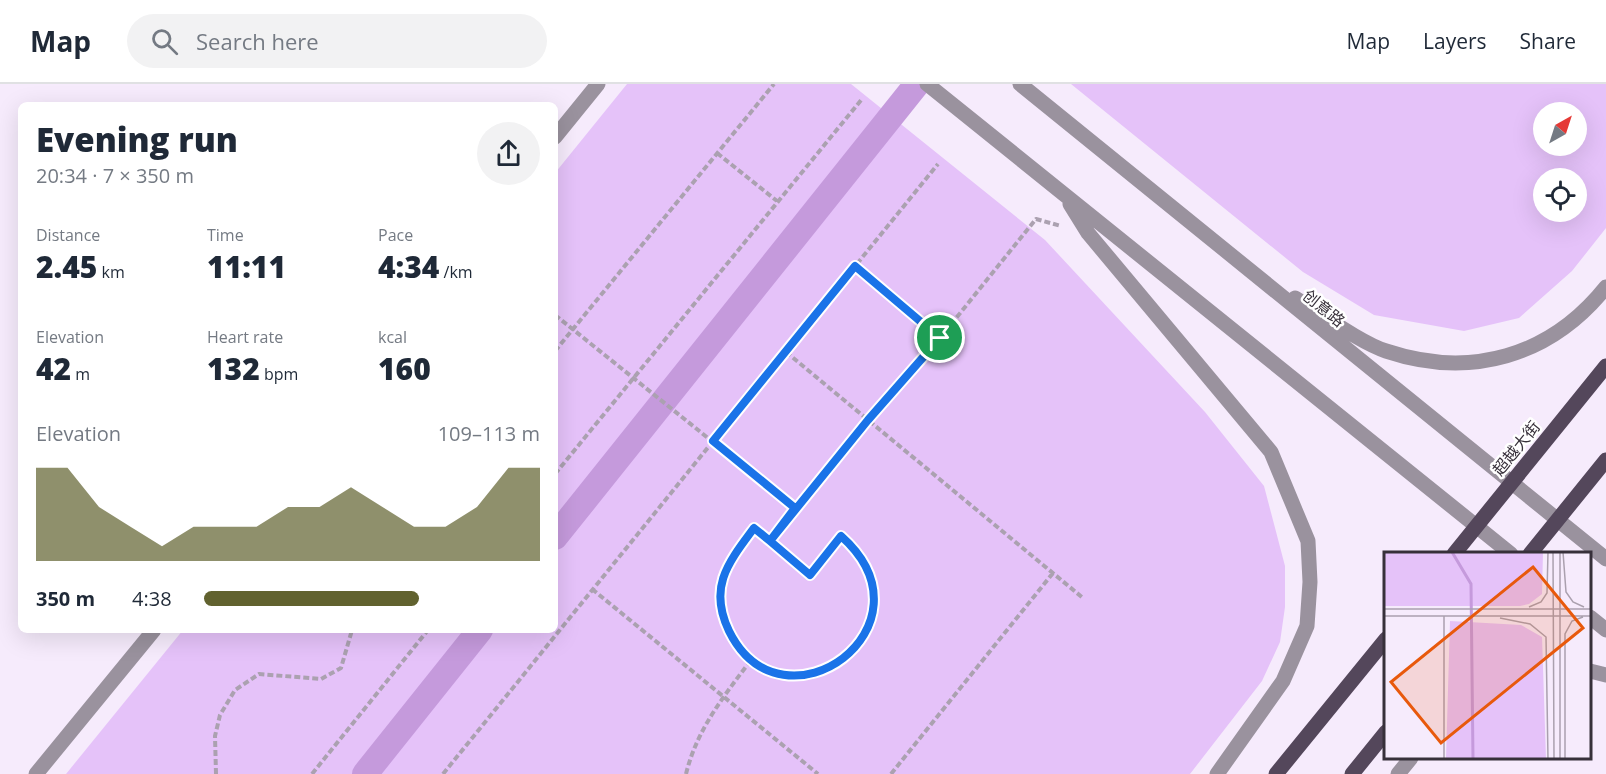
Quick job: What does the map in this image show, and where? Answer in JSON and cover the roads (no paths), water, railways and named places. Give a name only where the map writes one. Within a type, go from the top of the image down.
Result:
[{"type":"main road","name":"超越大街","points":[[1456,552],[1606,366]]},
{"type":"main road","points":[[1532,552],[1606,460]]},
{"type":"main road","points":[[1276,774],[1384,641]]},
{"type":"main road","points":[[1352,774],[1384,734]]},
{"type":"street","points":[[558,133],[598,84]]},
{"type":"street","points":[[927,84],[1508,552]]},
{"type":"street","name":"创意路","points":[[1024,88],[1606,559]]},
{"type":"street","points":[[1064,194],[1088,233],[1271,452],[1308,541],[1310,582],[1307,626],[1283,681],[1217,774]]},
{"type":"street","points":[[1248,270],[1384,350],[1425,360],[1463,365],[1523,352],[1554,334],[1591,306],[1606,287]]},
{"type":"street","points":[[1591,618],[1606,630]]},
{"type":"street","points":[[36,774],[152,633]]},
{"type":"street","points":[[1591,671],[1606,675]]},
{"type":"street","points":[[1398,774],[1411,759]]},
{"type":"waterway","points":[[558,533],[917,84]]},
{"type":"waterway","points":[[365,774],[478,633]]}]
